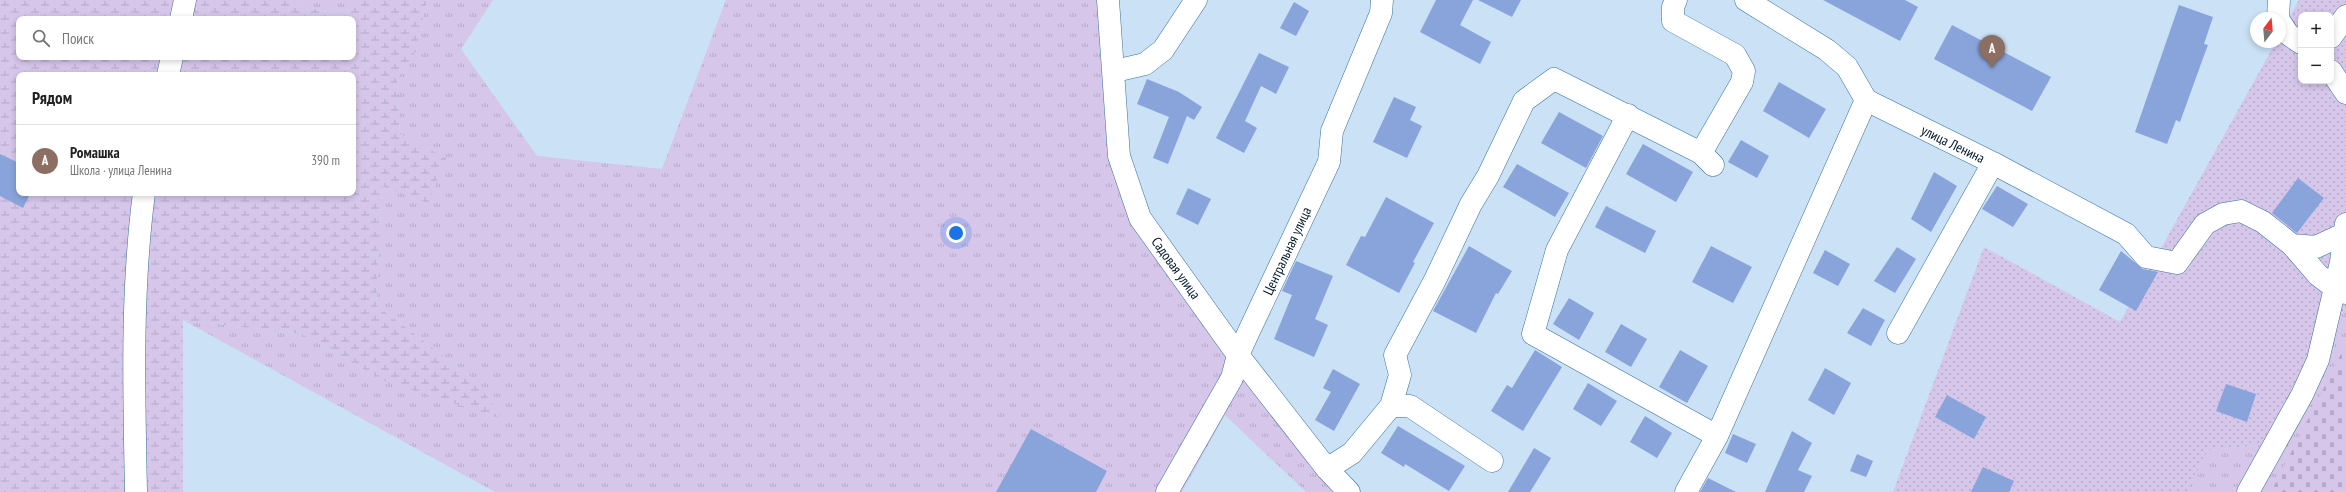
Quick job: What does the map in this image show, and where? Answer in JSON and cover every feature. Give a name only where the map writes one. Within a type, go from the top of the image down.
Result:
[{"type":"street","points":[[182,16],[185,0]]},
{"type":"street","name":"Садовая улица","points":[[1108,0],[1115,71],[1120,156],[1140,218],[1238,355],[1327,468],[1349,492]]},
{"type":"street","points":[[1115,71],[1144,64],[1163,50],[1196,0]]},
{"type":"street","name":"Центральная улица","points":[[1167,492],[1232,378],[1238,355],[1329,162],[1332,131],[1381,13],[1382,0]]},
{"type":"street","points":[[1327,468],[1352,453],[1391,406],[1400,375],[1395,355],[1435,280],[1471,204],[1488,176],[1524,101],[1554,78],[1628,115],[1707,159],[1742,82],[1744,71],[1735,55],[1673,21],[1673,7],[1676,0]]},
{"type":"street","points":[[2278,12],[2279,0]]},
{"type":"street","points":[[1686,492],[1717,436],[1866,100],[1847,67],[1827,50],[1748,1]]},
{"type":"street","points":[[2334,33],[2346,16]]},
{"type":"street","points":[[2286,31],[2298,41]]},
{"type":"street","points":[[169,72],[171,60]]},
{"type":"street","points":[[2334,75],[2346,93]]},
{"type":"street","name":"улица Ленина","points":[[1866,100],[1993,164],[2126,234],[2146,257],[2177,263],[2205,224],[2224,214],[2241,211],[2263,222],[2292,245]]},
{"type":"street","points":[[1628,115],[1557,250],[1533,334],[1717,436]]},
{"type":"street","points":[[1898,333],[1993,164]]},
{"type":"street","points":[[136,492],[134,365],[137,259],[144,196]]},
{"type":"street","points":[[2292,245],[2316,247],[2345,231]]},
{"type":"street","points":[[2248,492],[2302,395],[2318,360],[2341,291],[2345,231]]},
{"type":"street","points":[[2292,245],[2318,275],[2341,291]]},
{"type":"street","points":[[1391,406],[1410,406],[1492,461]]},
{"type":"green space","points":[[0,0],[299,0],[298,5],[344,16],[352,0],[427,0],[416,51],[397,79],[400,134],[446,158],[428,203],[382,186],[376,305],[475,380],[502,418],[386,382],[302,334],[183,320],[183,492],[0,492]]},
{"type":"green space","points":[[299,0],[352,0],[344,16],[298,5]]},
{"type":"green space","points":[[427,0],[493,0],[461,49],[537,156],[662,169],[726,0],[1097,0],[1104,26],[1109,150],[1113,176],[1134,220],[1339,492],[1306,492],[1225,415],[1182,492],[495,492],[183,320],[302,334],[386,382],[475,380],[376,305],[382,185],[445,158],[400,134],[397,79],[416,51]]},
{"type":"green space","points":[[2299,0],[2346,0],[2346,307],[2268,444],[2208,450],[2187,492],[1893,492],[1984,247],[2120,322],[2273,48],[2286,48],[2286,24]]},
{"type":"green space","points":[[2346,307],[2346,492],[2187,492],[2208,450],[2268,444]]},
{"type":"green space","points":[[2346,344],[2346,492],[2271,492]]},
{"type":"building","points":[[1436,0],[1473,0],[1460,25],[1491,42],[1480,64],[1420,32]]},
{"type":"building","points":[[1478,0],[1521,0],[1512,17]]},
{"type":"building","points":[[1823,0],[1905,0],[1918,7],[1900,41]]},
{"type":"building","points":[[1294,2],[1309,11],[1296,36],[1280,28]]},
{"type":"building","points":[[2179,5],[2213,17],[2204,44],[2208,45],[2180,122],[2176,120],[2167,144],[2135,132]]},
{"type":"building","points":[[1952,25],[2051,77],[2032,111],[1934,59]]},
{"type":"building","points":[[1259,53],[1289,67],[1276,94],[1261,86],[1245,121],[1257,128],[1244,153],[1216,138]]},
{"type":"building","points":[[1147,79],[1179,92],[1202,107],[1194,120],[1187,116],[1168,164],[1153,158],[1169,117],[1137,104]]},
{"type":"building","points":[[1779,82],[1826,109],[1809,138],[1763,111]]},
{"type":"building","points":[[1394,97],[1416,107],[1410,120],[1422,126],[1407,158],[1373,142]]},
{"type":"building","points":[[1559,112],[1603,136],[1586,168],[1541,143]]},
{"type":"building","points":[[1741,140],[1769,156],[1757,178],[1728,162]]},
{"type":"building","points":[[1643,144],[1693,172],[1676,202],[1626,174]]},
{"type":"building","points":[[0,154],[16,162],[16,196],[29,196],[23,208],[0,196]]},
{"type":"building","points":[[1517,164],[1569,193],[1555,217],[1503,187]]},
{"type":"building","points":[[1934,172],[1957,186],[1931,232],[1911,219]]},
{"type":"building","points":[[2298,178],[2324,198],[2297,233],[2272,213]]},
{"type":"building","points":[[1997,186],[2028,204],[2013,227],[1982,209]]},
{"type":"building","points":[[1188,188],[1211,199],[1198,225],[1176,214]]},
{"type":"building","points":[[1386,197],[1434,223],[1413,262],[1415,263],[1399,293],[1346,265],[1361,236],[1365,237]]},
{"type":"building","points":[[1606,206],[1656,231],[1645,253],[1595,227]]},
{"type":"building","points":[[1469,246],[1512,271],[1498,294],[1496,293],[1476,333],[1433,311]]},
{"type":"building","points":[[1711,246],[1752,267],[1733,303],[1692,282]]},
{"type":"building","points":[[1897,247],[1916,259],[1895,293],[1874,281]]},
{"type":"building","points":[[1825,250],[1850,264],[1838,286],[1813,273]]},
{"type":"building","points":[[2121,251],[2143,269],[2158,272],[2136,311],[2099,290]]},
{"type":"building","points":[[1296,261],[1333,276],[1315,319],[1328,325],[1314,357],[1274,339],[1292,295],[1282,291]]},
{"type":"building","points":[[1569,298],[1594,313],[1579,340],[1553,324]]},
{"type":"building","points":[[1863,308],[1885,320],[1871,346],[1847,333]]},
{"type":"building","points":[[1621,324],[1647,339],[1631,367],[1605,352]]},
{"type":"building","points":[[1535,350],[1562,367],[1523,431],[1491,411],[1507,385],[1512,388]]},
{"type":"building","points":[[1680,350],[1708,366],[1687,403],[1659,387]]},
{"type":"building","points":[[1825,368],[1851,383],[1834,415],[1808,400]]},
{"type":"building","points":[[1333,369],[1360,384],[1334,431],[1315,420],[1331,392],[1323,388]]},
{"type":"building","points":[[1588,383],[1617,401],[1601,426],[1573,409]]},
{"type":"building","points":[[2226,384],[2256,394],[2247,422],[2216,411]]},
{"type":"building","points":[[1947,395],[1986,417],[1974,439],[1935,417]]},
{"type":"building","points":[[1645,416],[1672,433],[1657,458],[1630,442]]},
{"type":"building","points":[[1398,426],[1465,466],[1449,491],[1405,464],[1404,467],[1381,453]]},
{"type":"building","points":[[1031,429],[1107,471],[1096,492],[996,492]]},
{"type":"building","points":[[1792,431],[1812,443],[1798,470],[1812,476],[1804,492],[1765,492]]},
{"type":"building","points":[[1733,434],[1756,444],[1747,463],[1725,453]]},
{"type":"building","points":[[1534,448],[1551,458],[1530,492],[1508,492]]},
{"type":"building","points":[[1857,454],[1873,461],[1866,477],[1850,471]]},
{"type":"building","points":[[1983,467],[2014,481],[2009,492],[1971,492]]},
{"type":"building","points":[[1708,478],[1736,492],[1700,492]]},
{"type":"place","name":"Ромашка","points":[[1992,68]]}]
